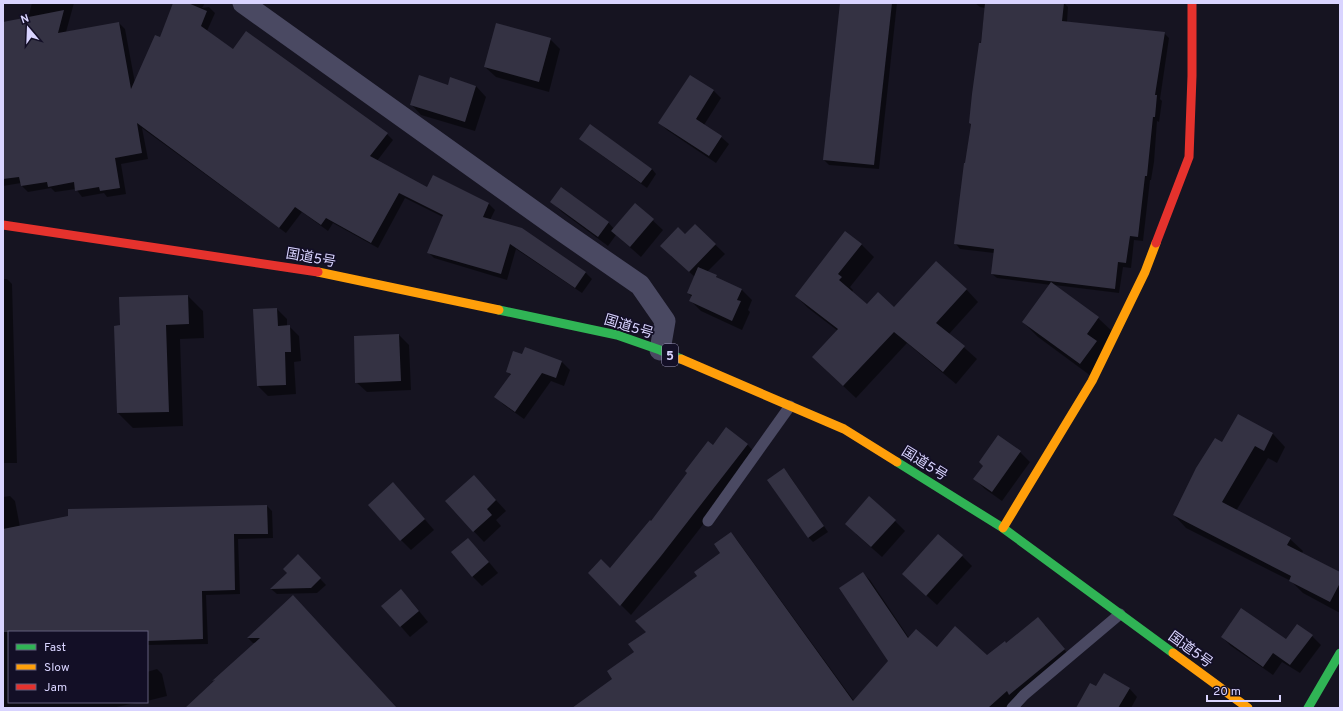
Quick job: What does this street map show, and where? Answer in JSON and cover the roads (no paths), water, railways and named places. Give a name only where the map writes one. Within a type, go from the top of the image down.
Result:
[{"type":"main road","points":[[1003,528],[1092,381],[1145,272],[1189,157],[1192,76],[1192,3]]},
{"type":"main road","name":"国道5号","points":[[3,225],[310,270],[617,335],[660,350],[844,429],[1003,528],[1248,708]]},
{"type":"main road","points":[[1308,708],[1340,653]]},
{"type":"street","points":[[243,3],[540,216],[640,285],[665,321],[660,350]]},
{"type":"lane","points":[[708,521],[790,406]]},
{"type":"lane","points":[[1012,708],[1024,695],[1120,614]]}]
